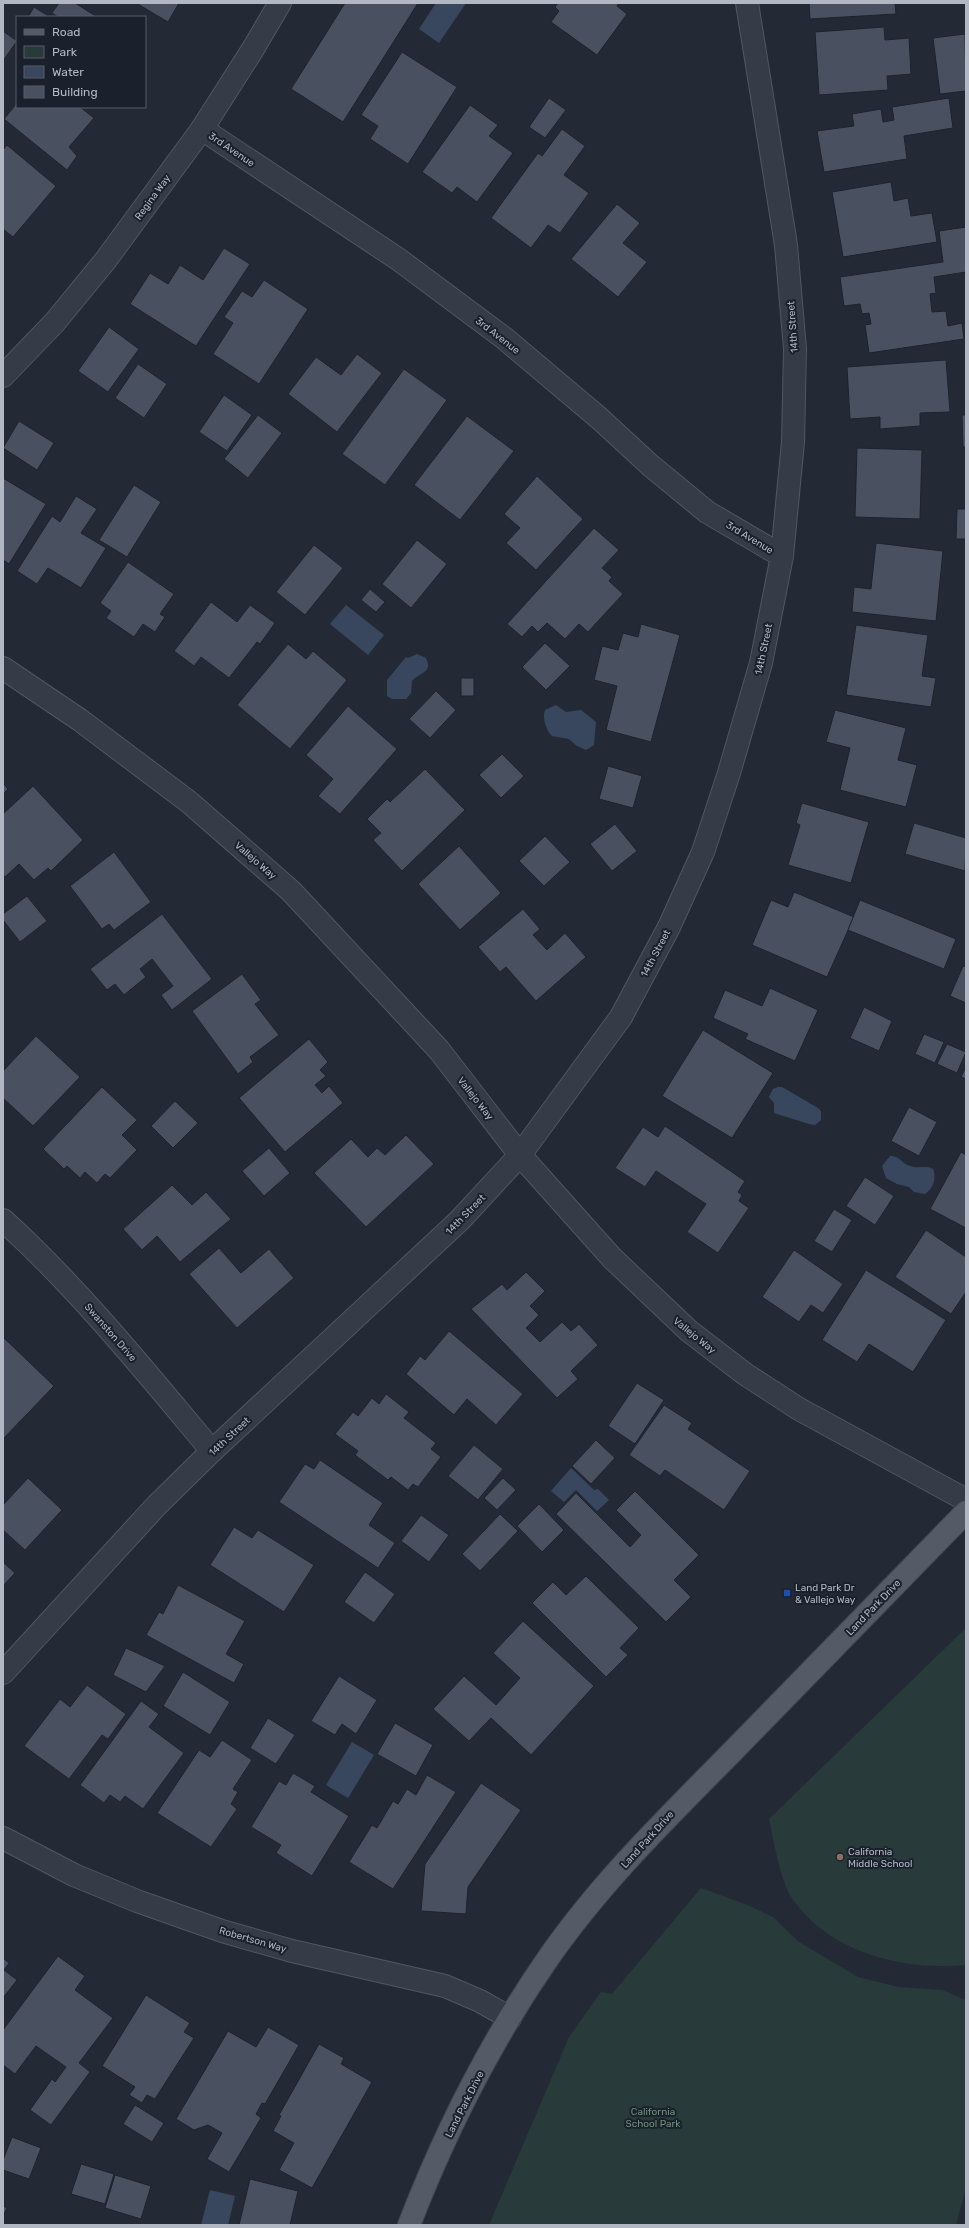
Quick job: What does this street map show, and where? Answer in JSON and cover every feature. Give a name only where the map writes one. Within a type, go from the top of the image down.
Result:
[{"type":"main road","name":"Land Park Drive","points":[[409,2225],[460,2110],[510,2018],[550,1956],[592,1899],[655,1828],[966,1512]]},
{"type":"street","name":"Regina Way","points":[[3,376],[55,322],[105,261],[202,129],[253,49],[280,3]]},
{"type":"street","name":"14th Street","points":[[3,1673],[157,1505],[212,1451],[460,1220],[520,1155],[621,1017],[669,927],[702,852],[729,773],[761,663],[782,556],[793,442],[795,349],[786,245],[746,3]]},
{"type":"street","name":"3rd Avenue","points":[[202,129],[398,259],[504,338],[599,418],[650,465],[707,512],[782,556]]},
{"type":"street","name":"Vallejo Way","points":[[3,668],[80,720],[189,802],[291,891],[438,1050],[520,1155],[612,1258],[689,1331],[745,1374],[799,1409],[966,1500]]},
{"type":"street","name":"Swanston Drive","points":[[3,1220],[39,1252],[108,1326],[212,1451]]},
{"type":"street","name":"Robertson Way","points":[[3,1838],[74,1875],[144,1904],[222,1931],[278,1947],[445,1986],[510,2018]]},
{"type":"green space","points":[[966,1628],[966,1965],[918,1965],[893,1961],[847,1945],[826,1933],[808,1917],[792,1898],[784,1881],[769,1819]]},
{"type":"green space","name":"California School Park","points":[[701,1888],[745,1904],[773,1917],[799,1942],[858,1977],[898,1987],[942,1990],[966,2000],[966,2188],[956,2225],[489,2225],[569,2037],[601,1992],[612,1994]]},
{"type":"water","points":[[436,3],[466,3],[439,43],[419,29]]},
{"type":"water","points":[[346,605],[384,635],[368,655],[330,624]]},
{"type":"water","points":[[417,654],[426,658],[428,667],[425,672],[412,681],[411,693],[406,699],[392,699],[387,696],[387,680],[406,657],[408,658]]},
{"type":"water","points":[[556,705],[566,712],[581,710],[596,722],[594,745],[586,750],[577,746],[569,739],[552,736],[545,724],[544,713],[545,710]]},
{"type":"water","points":[[782,1087],[818,1108],[821,1111],[821,1120],[815,1125],[774,1113],[774,1103],[769,1097],[773,1089]]},
{"type":"water","points":[[890,1156],[898,1158],[910,1166],[928,1167],[933,1169],[935,1176],[934,1183],[928,1192],[925,1194],[914,1192],[909,1187],[897,1184],[886,1178],[882,1166]]},
{"type":"water","points":[[571,1468],[594,1490],[598,1489],[609,1500],[597,1511],[576,1490],[564,1502],[551,1491]]},
{"type":"water","points":[[352,1742],[374,1755],[348,1798],[326,1785]]},
{"type":"water","points":[[210,2190],[235,2196],[228,2225],[201,2225]]},
{"type":"building","points":[[59,3],[75,3],[95,16],[56,16],[52,13]]},
{"type":"building","points":[[136,3],[179,3],[168,22]]},
{"type":"building","points":[[345,3],[418,3],[343,122],[291,89]]},
{"type":"building","points":[[558,3],[619,3],[617,6],[627,14],[597,55],[551,22],[559,11],[555,7]]},
{"type":"building","points":[[809,3],[895,3],[896,14],[810,19]]},
{"type":"building","points":[[34,7],[48,16],[29,16]]},
{"type":"building","points":[[884,27],[885,40],[909,38],[911,74],[887,76],[888,90],[819,95],[815,32]]},
{"type":"building","points":[[3,31],[16,40],[16,42],[3,61]]},
{"type":"building","points":[[965,34],[966,91],[940,94],[933,38]]},
{"type":"building","points":[[402,52],[457,87],[408,164],[370,139],[378,126],[361,115]]},
{"type":"building","points":[[549,98],[566,110],[545,138],[529,127]]},
{"type":"building","points":[[949,98],[953,128],[904,136],[907,159],[824,172],[817,131],[854,126],[852,114],[881,109],[883,122],[894,120],[892,107]]},
{"type":"building","points":[[16,104],[16,108],[81,108],[94,118],[69,147],[77,156],[67,170],[4,119]]},
{"type":"building","points":[[470,105],[498,125],[489,136],[513,153],[477,202],[457,187],[452,193],[422,172]]},
{"type":"building","points":[[562,129],[585,146],[564,175],[589,193],[560,233],[548,225],[531,248],[491,218],[538,153],[542,156]]},
{"type":"building","points":[[7,145],[56,186],[13,237],[3,229],[3,150]]},
{"type":"building","points":[[891,182],[894,201],[908,198],[911,216],[932,213],[937,242],[843,257],[832,192]]},
{"type":"building","points":[[617,204],[640,223],[623,243],[647,262],[618,297],[571,259]]},
{"type":"building","points":[[966,227],[966,272],[934,277],[936,293],[930,294],[932,312],[946,311],[948,326],[962,323],[964,339],[869,353],[865,325],[871,324],[869,313],[862,314],[860,304],[844,306],[840,277],[943,262],[939,231]]},
{"type":"building","points":[[224,248],[250,264],[196,346],[130,304],[150,273],[168,284],[180,265],[203,280]]},
{"type":"building","points":[[264,280],[308,309],[259,384],[213,354],[233,323],[224,317],[242,291],[252,297]]},
{"type":"building","points":[[109,327],[139,349],[108,392],[78,371]]},
{"type":"building","points":[[357,354],[382,373],[337,432],[288,394],[316,357],[341,375]]},
{"type":"building","points":[[946,360],[950,412],[920,413],[920,426],[880,429],[880,417],[850,419],[847,367]]},
{"type":"building","points":[[138,364],[167,384],[144,418],[115,398]]},
{"type":"building","points":[[404,369],[447,400],[385,485],[342,454]]},
{"type":"building","points":[[224,395],[252,415],[227,451],[199,432]]},
{"type":"building","points":[[258,415],[282,433],[248,478],[224,459]]},
{"type":"building","points":[[962,415],[966,415],[966,447],[963,447]]},
{"type":"building","points":[[467,416],[514,451],[460,520],[414,485]]},
{"type":"building","points":[[19,421],[54,443],[37,470],[3,448]]},
{"type":"building","points":[[857,448],[922,450],[920,519],[855,517]]},
{"type":"building","points":[[537,476],[583,519],[536,570],[506,543],[520,528],[504,514]]},
{"type":"building","points":[[3,478],[46,504],[9,564],[3,560]]},
{"type":"building","points":[[134,485],[161,502],[127,557],[99,540]]},
{"type":"building","points":[[76,496],[97,509],[81,533],[106,548],[81,588],[48,568],[37,584],[17,571],[52,516],[60,522]]},
{"type":"building","points":[[957,509],[966,509],[966,539],[956,539]]},
{"type":"building","points":[[594,528],[619,550],[602,568],[612,577],[609,581],[623,594],[588,632],[579,624],[565,639],[547,623],[538,632],[532,626],[522,637],[507,624]]},
{"type":"building","points":[[417,540],[447,564],[411,608],[382,584]]},
{"type":"building","points":[[876,543],[943,551],[936,621],[852,612],[854,587],[871,589]]},
{"type":"building","points":[[314,545],[343,568],[305,615],[276,592]]},
{"type":"building","points":[[128,562],[174,594],[160,614],[165,617],[155,632],[143,624],[134,637],[106,618],[111,611],[100,603]]},
{"type":"building","points":[[370,589],[385,602],[376,612],[361,600]]},
{"type":"building","points":[[211,602],[237,622],[250,605],[275,623],[260,644],[257,642],[229,678],[201,657],[194,666],[174,651]]},
{"type":"building","points":[[641,624],[680,635],[651,742],[606,730],[617,686],[594,680],[602,646],[618,650],[623,633],[638,637]]},
{"type":"building","points":[[856,625],[928,635],[922,676],[936,678],[931,707],[846,695]]},
{"type":"building","points":[[545,643],[570,666],[546,690],[522,667]]},
{"type":"building","points":[[288,644],[306,659],[313,651],[347,680],[290,749],[237,705]]},
{"type":"building","points":[[461,678],[474,678],[474,696],[461,696]]},
{"type":"building","points":[[436,691],[456,710],[430,738],[409,719]]},
{"type":"building","points":[[348,706],[397,749],[340,814],[318,796],[333,779],[306,755]]},
{"type":"building","points":[[835,710],[906,728],[898,760],[917,765],[906,807],[840,790],[850,748],[826,742]]},
{"type":"building","points":[[502,754],[524,776],[501,798],[479,775]]},
{"type":"building","points":[[608,766],[642,776],[633,808],[599,799]]},
{"type":"building","points":[[425,769],[465,810],[402,871],[373,840],[381,833],[367,819],[387,799],[390,802]]},
{"type":"building","points":[[3,783],[8,789],[3,794]]},
{"type":"building","points":[[33,786],[83,840],[51,871],[48,868],[34,880],[19,864],[5,877],[3,874],[3,814]]},
{"type":"building","points":[[802,803],[869,822],[851,883],[788,865],[800,825],[796,823]]},
{"type":"building","points":[[914,823],[966,838],[965,871],[905,854]]},
{"type":"building","points":[[615,824],[637,851],[612,871],[590,844]]},
{"type":"building","points":[[545,836],[570,862],[544,886],[519,861]]},
{"type":"building","points":[[459,846],[501,893],[460,930],[418,884]]},
{"type":"building","points":[[114,852],[151,902],[114,930],[109,924],[102,929],[70,886]]},
{"type":"building","points":[[794,892],[854,917],[827,977],[752,945],[771,900],[788,907]]},
{"type":"building","points":[[27,896],[47,921],[20,942],[3,920],[3,914]]},
{"type":"building","points":[[860,900],[956,939],[944,969],[848,930]]},
{"type":"building","points":[[523,909],[540,929],[533,935],[547,950],[565,933],[586,957],[536,1001],[506,967],[500,972],[478,947]]},
{"type":"building","points":[[162,914],[212,979],[172,1010],[161,995],[173,986],[152,959],[140,969],[146,977],[124,995],[115,984],[107,990],[90,969]]},
{"type":"building","points":[[963,966],[966,967],[966,1003],[950,996]]},
{"type":"building","points":[[242,974],[261,1000],[255,1004],[279,1035],[250,1057],[253,1062],[238,1074],[192,1011]]},
{"type":"building","points":[[770,988],[818,1010],[795,1061],[745,1039],[748,1034],[713,1018],[725,990],[762,1006]]},
{"type":"building","points":[[864,1007],[892,1021],[879,1051],[850,1038]]},
{"type":"building","points":[[703,1030],[773,1073],[732,1138],[662,1096]]},
{"type":"building","points":[[924,1034],[944,1042],[935,1063],[915,1054]]},
{"type":"building","points":[[36,1036],[80,1077],[33,1126],[3,1098],[3,1071]]},
{"type":"building","points":[[309,1039],[328,1062],[320,1070],[326,1076],[315,1085],[322,1093],[329,1086],[343,1103],[285,1152],[239,1098]]},
{"type":"building","points":[[947,1044],[966,1052],[957,1073],[937,1064]]},
{"type":"building","points":[[966,1067],[966,1079],[961,1077]]},
{"type":"building","points":[[102,1087],[137,1120],[122,1135],[137,1150],[110,1178],[105,1174],[97,1183],[85,1172],[80,1178],[67,1166],[64,1169],[43,1149]]},
{"type":"building","points":[[175,1101],[198,1123],[173,1148],[151,1126]]},
{"type":"building","points":[[909,1107],[937,1122],[919,1156],[891,1141]]},
{"type":"building","points":[[665,1126],[745,1181],[738,1192],[742,1195],[739,1201],[749,1208],[718,1253],[687,1232],[706,1204],[656,1171],[645,1187],[615,1168],[643,1127],[658,1137]]},
{"type":"building","points":[[406,1135],[434,1164],[366,1227],[314,1173],[351,1139],[368,1157],[377,1148],[385,1155]]},
{"type":"building","points":[[269,1148],[290,1173],[264,1196],[242,1171]]},
{"type":"building","points":[[961,1152],[966,1155],[966,1228],[930,1209]]},
{"type":"building","points":[[865,1177],[894,1196],[875,1225],[846,1206]]},
{"type":"building","points":[[172,1185],[192,1205],[206,1192],[231,1219],[180,1262],[157,1236],[142,1250],[123,1229]]},
{"type":"building","points":[[834,1209],[852,1220],[832,1252],[814,1241]]},
{"type":"building","points":[[926,1230],[966,1257],[966,1292],[951,1314],[895,1277]]},
{"type":"building","points":[[219,1248],[241,1273],[269,1249],[294,1278],[237,1328],[189,1274]]},
{"type":"building","points":[[794,1250],[843,1284],[823,1313],[811,1305],[799,1322],[762,1297]]},
{"type":"building","points":[[866,1270],[946,1320],[913,1372],[869,1344],[857,1362],[822,1340]]},
{"type":"building","points":[[526,1272],[545,1291],[530,1306],[539,1315],[526,1328],[540,1342],[562,1322],[571,1331],[579,1324],[598,1345],[571,1371],[578,1379],[557,1398],[471,1309],[502,1284],[507,1290]]},
{"type":"building","points":[[449,1331],[523,1394],[496,1425],[467,1399],[454,1415],[406,1374],[420,1356],[425,1360]]},
{"type":"building","points":[[3,1337],[54,1386],[3,1439]]},
{"type":"building","points":[[637,1383],[664,1400],[635,1444],[608,1426]]},
{"type":"building","points":[[386,1394],[409,1412],[404,1418],[436,1443],[431,1449],[441,1457],[418,1487],[413,1484],[408,1490],[391,1477],[388,1480],[355,1455],[358,1451],[335,1434],[353,1412],[358,1416],[372,1398],[379,1404]]},
{"type":"building","points":[[664,1405],[692,1423],[688,1429],[750,1471],[724,1510],[665,1470],[660,1476],[629,1455]]},
{"type":"building","points":[[596,1440],[615,1458],[591,1484],[572,1466]]},
{"type":"building","points":[[474,1445],[503,1469],[478,1500],[448,1476]]},
{"type":"building","points":[[320,1460],[383,1503],[369,1525],[395,1543],[378,1568],[279,1502],[305,1464],[314,1469]]},
{"type":"building","points":[[28,1478],[62,1510],[25,1550],[3,1530],[3,1505]]},
{"type":"building","points":[[503,1478],[516,1490],[497,1510],[484,1498]]},
{"type":"building","points":[[635,1491],[699,1555],[674,1580],[691,1597],[666,1622],[556,1514],[576,1493],[630,1547],[641,1535],[616,1510]]},
{"type":"building","points":[[539,1504],[564,1530],[542,1552],[517,1526]]},
{"type":"building","points":[[500,1514],[518,1531],[480,1571],[462,1554]]},
{"type":"building","points":[[421,1515],[449,1535],[429,1562],[401,1541]]},
{"type":"building","points":[[234,1527],[252,1538],[258,1530],[314,1565],[284,1612],[210,1565]]},
{"type":"building","points":[[3,1562],[15,1573],[3,1586]]},
{"type":"building","points":[[365,1572],[395,1594],[374,1623],[344,1602]]},
{"type":"building","points":[[586,1576],[639,1628],[620,1648],[628,1655],[606,1677],[532,1603],[553,1582],[566,1595]]},
{"type":"building","points":[[178,1585],[245,1621],[226,1654],[244,1664],[234,1683],[146,1635],[159,1612],[163,1614]]},
{"type":"building","points":[[523,1621],[594,1686],[531,1755],[491,1718],[469,1741],[433,1709],[464,1676],[496,1705],[520,1678],[493,1653]]},
{"type":"building","points":[[126,1648],[165,1666],[146,1692],[113,1675]]},
{"type":"building","points":[[183,1672],[230,1702],[210,1735],[163,1706]]},
{"type":"building","points":[[339,1676],[377,1700],[356,1734],[342,1724],[335,1735],[311,1721]]},
{"type":"building","points":[[87,1685],[126,1714],[108,1739],[102,1735],[69,1779],[24,1746],[60,1699],[70,1707]]},
{"type":"building","points":[[141,1701],[159,1714],[149,1727],[184,1753],[143,1809],[125,1796],[120,1802],[110,1795],[104,1803],[80,1785]]},
{"type":"building","points":[[268,1718],[295,1735],[276,1764],[250,1748]]},
{"type":"building","points":[[395,1723],[433,1745],[416,1776],[377,1754]]},
{"type":"building","points":[[222,1740],[252,1760],[233,1789],[238,1792],[231,1804],[237,1809],[211,1847],[157,1813],[199,1750],[210,1757]]},
{"type":"building","points":[[293,1773],[315,1786],[311,1792],[349,1816],[312,1876],[276,1853],[281,1845],[251,1827],[279,1781],[286,1785]]},
{"type":"building","points":[[427,1775],[456,1792],[393,1889],[349,1862],[372,1825],[377,1828],[393,1801],[398,1804],[407,1789],[416,1795]]},
{"type":"building","points":[[481,1783],[521,1810],[468,1887],[466,1914],[421,1911],[425,1864]]},
{"type":"building","points":[[58,1956],[85,1976],[75,1990],[113,2018],[79,2063],[90,2072],[51,2125],[30,2110],[52,2079],[55,2082],[66,2067],[36,2046],[15,2074],[3,2065],[3,2030]]},
{"type":"building","points":[[3,1958],[9,1963],[4,1970],[17,1980],[3,1998]]},
{"type":"building","points":[[146,1995],[190,2023],[184,2032],[194,2038],[155,2099],[147,2095],[142,2103],[129,2095],[135,2087],[102,2066]]},
{"type":"building","points":[[268,2027],[299,2045],[265,2104],[262,2103],[256,2114],[261,2118],[229,2172],[207,2159],[222,2133],[208,2125],[194,2130],[176,2119],[228,2031],[256,2047]]},
{"type":"building","points":[[319,2044],[344,2058],[341,2064],[372,2082],[312,2188],[279,2170],[294,2143],[273,2131],[281,2116],[279,2115]]},
{"type":"building","points":[[135,2105],[164,2123],[152,2142],[123,2124]]},
{"type":"building","points":[[12,2137],[41,2148],[29,2179],[3,2170],[3,2160]]},
{"type":"building","points":[[81,2164],[114,2174],[105,2204],[71,2194]]},
{"type":"building","points":[[115,2175],[151,2186],[141,2219],[105,2208]]},
{"type":"building","points":[[250,2179],[298,2191],[290,2225],[239,2225]]},
{"type":"building","points":[[3,2206],[7,2208],[3,2216]]},
{"type":"place","name":"Land Park Dr & Vallejo Way","points":[[787,1593]]},
{"type":"place","name":"California Middle School","points":[[840,1857]]}]
